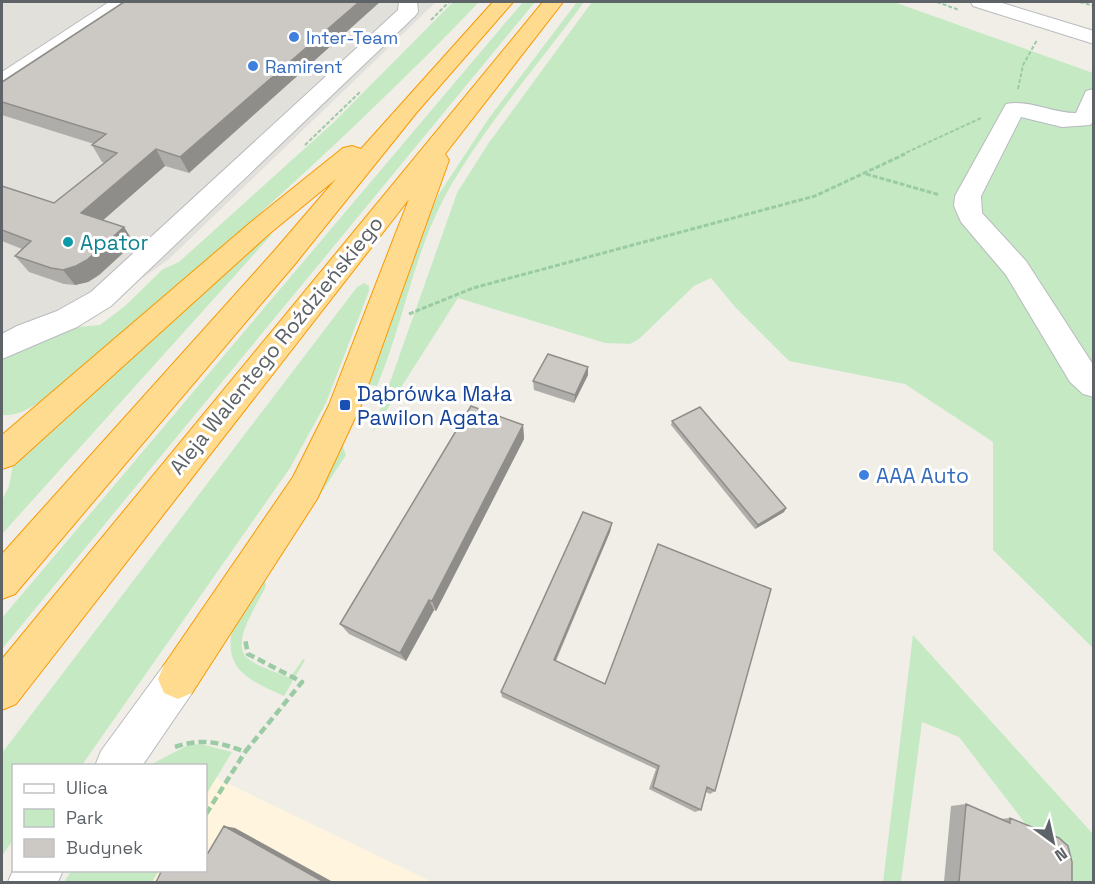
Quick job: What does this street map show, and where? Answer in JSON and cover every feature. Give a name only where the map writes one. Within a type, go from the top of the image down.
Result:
[{"type":"highway","points":[[2,581],[285,257],[409,107],[503,2]]},
{"type":"highway","name":"Aleja Walentego Roździeńskiego","points":[[2,690],[553,2]]},
{"type":"highway","points":[[2,455],[260,228],[409,107]]},
{"type":"highway","points":[[178,679],[310,477],[345,405],[412,223],[450,128]]},
{"type":"street","points":[[2,81],[122,2]]},
{"type":"street","points":[[2,348],[27,334],[67,319],[101,299],[408,12],[408,2]]},
{"type":"street","points":[[980,2],[1094,38]]},
{"type":"street","points":[[1025,2],[1094,23]]},
{"type":"street","points":[[1094,96],[1088,113],[1082,120],[1062,120],[1014,109],[968,196],[967,207],[977,225],[1016,268],[1081,373],[1094,385]]},
{"type":"street","points":[[117,764],[178,679]]},
{"type":"path","points":[[1080,2],[1094,6]]},
{"type":"path","points":[[405,315],[473,288],[807,199],[866,174],[1002,108],[1014,109],[1023,65],[1038,38]]},
{"type":"path","points":[[866,174],[922,189],[967,207]]},
{"type":"path","points":[[207,812],[245,752],[292,698],[302,682],[248,654],[244,636]]},
{"type":"path","points":[[166,751],[192,740],[216,740],[245,752]]},
{"type":"shaded area","points":[[2,2],[436,2],[169,259],[2,378]]},
{"type":"shaded area","points":[[207,773],[432,882],[127,882],[134,872],[207,872]]},
{"type":"green space","points":[[453,2],[479,2],[378,103],[274,201],[167,295],[46,398],[25,410],[2,415],[2,358],[12,350],[65,328],[100,325],[125,306],[163,269],[179,262],[334,122]]},
{"type":"green space","points":[[523,2],[535,2],[2,649],[2,618]]},
{"type":"green space","points":[[577,2],[584,2],[475,147],[444,198],[424,244],[377,386],[366,384],[422,228],[439,194],[489,118]]},
{"type":"green space","points":[[592,2],[894,2],[1093,73],[1093,648],[993,550],[993,442],[905,384],[789,361],[735,307],[711,278],[694,286],[639,339],[630,344],[605,343],[458,298],[372,433],[457,193],[488,144]]},
{"type":"green space","points":[[272,234],[2,534],[2,500],[9,486],[13,465],[268,235]]},
{"type":"green space","points":[[364,283],[369,286],[369,291],[326,403],[290,468],[83,764],[12,764],[12,841],[2,856],[2,753],[357,287]]},
{"type":"green space","points":[[338,444],[342,445],[346,455],[265,579],[266,586],[243,633],[243,651],[247,658],[262,667],[290,678],[303,659],[305,660],[284,696],[258,684],[240,670],[231,651],[234,622]]},
{"type":"green space","points":[[913,635],[1093,834],[1093,882],[1070,882],[959,737],[922,722],[901,882],[883,882]]},
{"type":"green space","points":[[201,744],[232,752],[207,793],[207,764],[152,764],[188,745]]},
{"type":"green space","points":[[71,872],[158,872],[152,882],[64,882]]},
{"type":"building","points":[[124,2],[359,2],[180,157],[156,149],[81,213],[124,227],[87,260],[63,270],[15,256],[31,241],[2,230],[2,186],[54,203],[117,153],[92,145],[106,134],[2,102],[2,82]]},
{"type":"building","points":[[548,354],[588,367],[575,395],[533,381]]},
{"type":"building","points":[[471,406],[523,425],[432,601],[429,600],[400,653],[340,624]]},
{"type":"building","points":[[700,407],[786,508],[758,525],[672,421]]},
{"type":"building","points":[[583,512],[612,523],[554,660],[605,684],[658,544],[771,589],[715,791],[707,787],[701,810],[653,787],[659,766],[501,692]]},
{"type":"building","points":[[966,804],[1010,823],[1010,818],[1059,838],[1068,846],[1072,862],[1072,882],[959,882]]},
{"type":"building","points":[[224,826],[324,882],[156,882],[161,872],[207,872],[208,853]]},
{"type":"place","name":"Inter-Team","points":[[294,37]]},
{"type":"place","name":"Ramirent","points":[[253,66]]},
{"type":"place","name":"Apator","points":[[68,242]]},
{"type":"place","name":"Dąbrówka Mała Pawilon Agata","points":[[345,405]]},
{"type":"place","name":"AAA Auto","points":[[864,475]]}]
